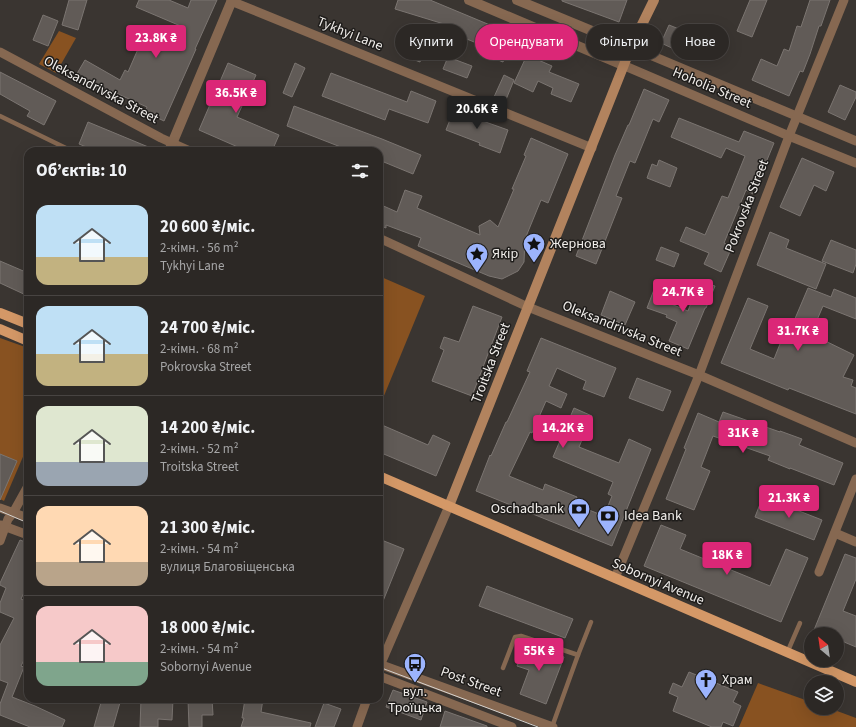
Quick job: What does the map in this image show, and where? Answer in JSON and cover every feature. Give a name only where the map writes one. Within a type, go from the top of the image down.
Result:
[{"type":"main road","name":"Troitska Street","points":[[642,24],[654,0]]},
{"type":"main road","name":"Troitska Street","points":[[449,506],[627,60]]},
{"type":"main road","points":[[0,313],[24,322]]},
{"type":"main road","points":[[0,330],[24,339]]},
{"type":"main road","name":"Sobornyi Avenue","points":[[383,478],[856,682]]},
{"type":"main road","name":"Sobornyi Avenue","points":[[383,481],[449,506]]},
{"type":"street","points":[[170,147],[231,0]]},
{"type":"street","name":"Tykhyi Lane","points":[[231,0],[592,148]]},
{"type":"street","name":"Hoholia Street","points":[[469,0],[856,163]]},
{"type":"street","name":"Hoholia Street","points":[[517,0],[586,28]]},
{"type":"street","name":"Pokrovska Street","points":[[615,578],[699,375],[789,136],[844,0]]},
{"type":"street","name":"Oleksandrivska Street","points":[[0,52],[170,147]]},
{"type":"street","name":"Hoholia Street","points":[[662,60],[856,141]]},
{"type":"street","name":"Oleksandrivska Street","points":[[383,240],[528,307],[699,375],[856,443]]},
{"type":"street","points":[[819,572],[856,479]]},
{"type":"street","points":[[0,541],[3,526],[13,513],[24,493]]},
{"type":"street","name":"Troitska Street","points":[[383,658],[449,506]]},
{"type":"street","points":[[0,508],[24,517]]},
{"type":"street","points":[[3,526],[24,534]]},
{"type":"street","points":[[835,533],[856,542]]},
{"type":"street","name":"Post Street","points":[[383,666],[552,727]]},
{"type":"street","name":"Post Street","points":[[383,678],[512,727]]},
{"type":"street","points":[[357,727],[366,703]]},
{"type":"lane","points":[[0,116],[64,147]]},
{"type":"lane","points":[[552,727],[591,622]]},
{"type":"lane","points":[[787,653],[800,623]]},
{"type":"lane","points":[[503,668],[515,637],[521,636],[578,655]]},
{"type":"shaded area","points":[[59,31],[76,38],[56,73],[39,64]]},
{"type":"shaded area","points":[[383,278],[425,296],[383,398]]},
{"type":"shaded area","points":[[0,338],[24,347],[24,454],[4,501],[0,499]]},
{"type":"shaded area","points":[[758,683],[804,699],[804,715],[844,715],[844,714],[856,718],[856,727],[739,727]]},
{"type":"building","points":[[69,0],[87,0],[78,30],[62,25]]},
{"type":"building","points":[[139,0],[169,0],[188,8],[191,0],[217,0],[164,121],[145,112],[147,107],[109,90],[106,95],[75,77],[85,60],[120,80],[125,70],[128,72],[145,33],[174,47],[183,27],[136,7]]},
{"type":"building","points":[[398,0],[430,0],[488,24],[475,24],[475,42],[467,39],[467,24],[444,24],[395,9]]},
{"type":"building","points":[[562,0],[627,0],[619,22]]},
{"type":"building","points":[[750,0],[767,0],[752,37],[737,31]]},
{"type":"building","points":[[810,0],[830,0],[803,72],[800,71],[789,96],[752,80],[761,59],[777,66],[784,49],[789,51],[797,26],[801,27]]},
{"type":"building","points":[[43,15],[58,21],[48,46],[33,40]]},
{"type":"building","points":[[669,25],[671,26],[671,48],[663,44],[663,38]]},
{"type":"building","points":[[447,60],[456,60],[472,66],[467,78],[443,69]]},
{"type":"building","points":[[525,60],[538,60],[552,66],[549,72],[579,84],[571,102],[551,94],[553,88],[538,81],[533,92],[514,83]]},
{"type":"building","points":[[228,63],[256,75],[237,117],[279,135],[274,147],[238,147],[199,130]]},
{"type":"building","points":[[295,63],[305,68],[292,97],[283,93]]},
{"type":"building","points":[[0,72],[56,101],[44,125],[27,116],[30,111],[0,94]]},
{"type":"building","points":[[331,73],[407,102],[411,91],[436,101],[428,123],[389,109],[385,120],[322,96]]},
{"type":"building","points":[[504,75],[514,80],[505,102],[494,97]]},
{"type":"building","points":[[840,85],[856,92],[856,97],[845,120],[828,112]]},
{"type":"building","points":[[644,89],[669,100],[659,122],[653,119],[635,163],[630,161],[616,196],[622,198],[596,264],[576,256],[615,155]]},
{"type":"building","points":[[294,106],[421,155],[413,174],[383,162],[383,147],[341,147],[287,126]]},
{"type":"building","points":[[455,107],[481,117],[480,120],[508,130],[500,153],[479,145],[480,143],[446,130]]},
{"type":"building","points":[[679,118],[739,142],[744,131],[774,143],[753,194],[746,190],[724,243],[732,247],[721,272],[704,264],[709,253],[680,241],[686,227],[705,235],[722,196],[728,198],[745,156],[726,148],[721,158],[671,137]]},
{"type":"building","points":[[88,122],[148,147],[86,147],[79,144]]},
{"type":"building","points":[[531,138],[568,154],[548,203],[541,200],[525,239],[524,262],[518,271],[502,279],[489,276],[418,246],[421,238],[386,225],[386,228],[383,227],[383,206],[397,212],[405,190],[422,196],[417,208],[480,235],[479,226],[490,220],[498,227],[526,156],[524,155]]},
{"type":"building","points":[[802,158],[834,172],[826,191],[814,185],[800,216],[780,207]]},
{"type":"building","points":[[659,160],[677,168],[670,187],[647,178],[652,164],[657,166]]},
{"type":"building","points":[[770,232],[789,240],[786,248],[826,264],[816,289],[757,265]]},
{"type":"building","points":[[831,240],[856,250],[856,264],[853,273],[822,261]]},
{"type":"building","points":[[661,247],[679,254],[674,267],[656,260]]},
{"type":"building","points":[[0,261],[24,271],[24,294],[0,283]]},
{"type":"building","points":[[699,281],[715,286],[688,349],[669,341],[677,322],[666,317],[667,315],[647,308],[655,287],[667,292],[664,301],[688,311]]},
{"type":"building","points":[[808,288],[831,297],[834,289],[856,298],[856,319],[823,306],[811,334],[854,355],[843,377],[853,380],[851,386],[856,388],[856,414],[789,388],[788,390],[721,363],[748,298],[768,306],[750,349],[774,359],[790,319],[794,321]]},
{"type":"building","points":[[610,291],[635,302],[625,325],[601,315]]},
{"type":"building","points":[[473,306],[502,317],[472,396],[432,381],[444,350],[440,348],[444,337],[459,342]]},
{"type":"building","points":[[541,338],[616,368],[604,397],[583,389],[586,381],[557,368],[549,386],[567,394],[561,408],[546,401],[532,433],[530,432],[509,476],[543,490],[545,484],[577,497],[574,504],[604,516],[612,496],[608,494],[613,482],[553,457],[574,408],[592,416],[579,447],[619,463],[629,439],[651,449],[612,546],[476,491],[490,455],[491,456],[530,372],[527,371]]},
{"type":"building","points":[[637,378],[671,391],[663,411],[629,398]]},
{"type":"building","points":[[723,412],[802,439],[799,445],[843,463],[834,485],[768,460],[770,456],[713,436],[701,467],[710,471],[694,510],[666,499],[686,449],[684,448],[698,413],[719,422]]},
{"type":"building","points":[[383,425],[428,445],[433,435],[450,443],[436,476],[383,454]]},
{"type":"building","points":[[0,454],[17,461],[0,500]]},
{"type":"building","points":[[762,499],[822,520],[814,540],[755,517]]},
{"type":"building","points":[[661,525],[686,535],[680,549],[770,586],[786,549],[808,558],[781,622],[644,566]]},
{"type":"building","points":[[20,540],[24,542],[24,593],[21,599],[24,600],[24,660],[21,666],[24,667],[12,697],[65,720],[62,727],[30,727],[0,715],[0,704],[8,683],[0,680],[0,645],[14,618],[0,612],[0,603],[6,588],[0,585]]},
{"type":"building","points":[[383,541],[404,549],[383,601]]},
{"type":"building","points":[[845,554],[856,558],[856,579],[843,611],[856,616],[856,647],[844,642],[844,627],[815,627]]},
{"type":"building","points":[[487,586],[573,619],[565,638],[479,606]]},
{"type":"building","points":[[526,643],[564,657],[546,704],[520,694],[529,670],[517,666]]},
{"type":"building","name":"Храм","points":[[689,672],[738,692],[733,702],[741,706],[733,726],[723,722],[721,727],[712,727],[673,711],[678,697],[669,693],[673,683],[682,687]]},
{"type":"building","points":[[393,690],[427,702],[421,720],[386,707]]},
{"type":"building","points":[[101,703],[120,703],[113,727],[94,727]]},
{"type":"building","points":[[141,703],[173,703],[172,720],[158,719],[158,727],[140,727]]},
{"type":"building","points":[[188,703],[212,703],[213,715],[202,715],[202,727],[189,727]]},
{"type":"building","points":[[244,703],[262,703],[261,712],[311,723],[310,727],[241,727],[244,718],[242,718]]},
{"type":"building","points":[[324,703],[341,709],[334,727],[315,727]]},
{"type":"building","points":[[445,711],[487,726],[487,727],[440,727]]},
{"type":"tram line","points":[[0,511],[24,521]]},
{"type":"tram line","points":[[383,669],[538,727]]},
{"type":"place","name":"Жернова","points":[[534,264]]},
{"type":"place","name":"Якір","points":[[477,274]]},
{"type":"place","name":"Oschadbank","points":[[579,528]]},
{"type":"place","name":"Idea Bank","points":[[608,536]]},
{"type":"place","name":"вул. Троїцька","points":[[415,684]]},
{"type":"place","name":"Храм","points":[[706,700]]}]
